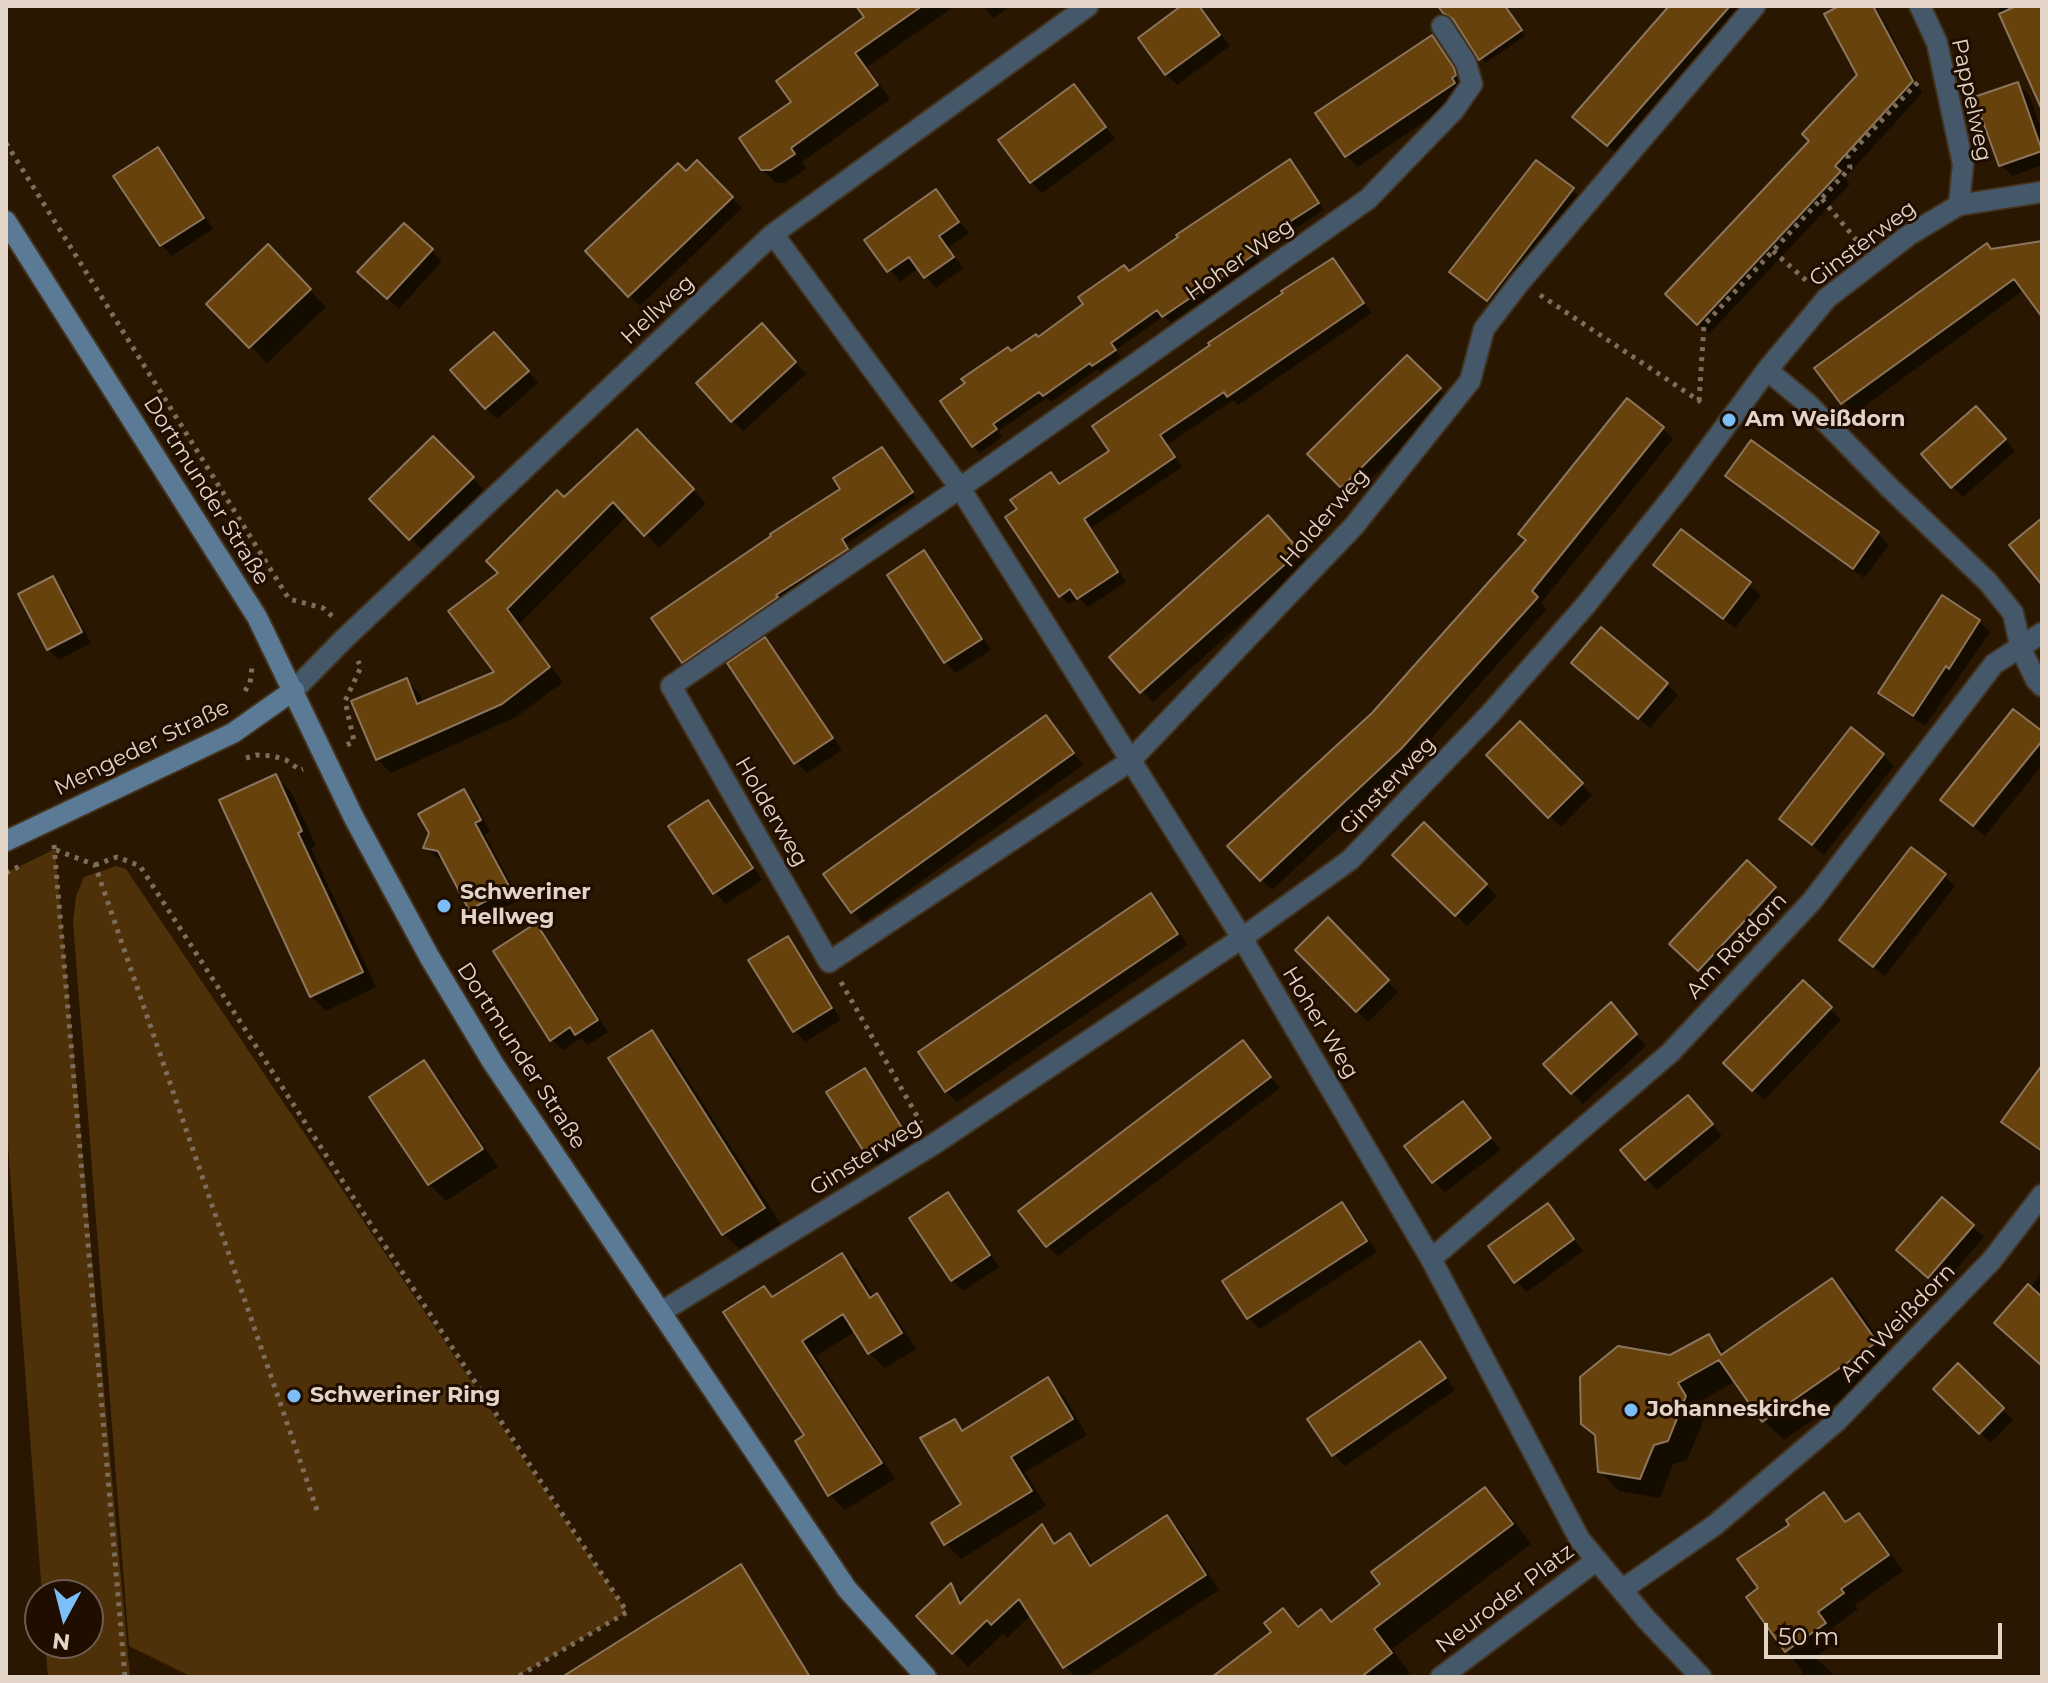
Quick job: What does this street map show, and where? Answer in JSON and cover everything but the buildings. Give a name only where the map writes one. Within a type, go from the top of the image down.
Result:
[{"type":"main road","name":"Dortmunder Straße","points":[[6,221],[257,617],[354,818],[474,1032],[847,1589],[926,1677]]},
{"type":"main road","name":"Mengeder Straße","points":[[6,841],[233,733],[294,690]]},
{"type":"street","name":"Hellweg","points":[[294,690],[345,638],[773,234],[1088,6]]},
{"type":"street","name":"Holderweg","points":[[671,686],[829,962],[1129,762],[1354,526],[1470,381],[1484,329],[1520,282],[1755,6]]},
{"type":"street","name":"Pappelweg","points":[[1920,6],[1937,43],[1963,164],[1959,205]]},
{"type":"street","name":"Hoher Weg","points":[[671,686],[960,488],[1368,199],[1454,110],[1472,84],[1466,63],[1442,26]]},
{"type":"street","name":"Ginsterweg","points":[[661,1312],[934,1144],[1242,938],[1350,860],[1490,714],[1623,560],[1767,370],[1827,298],[1909,235],[1959,205],[2042,192]]},
{"type":"street","name":"Hoher Weg","points":[[773,234],[960,488],[1242,938],[1431,1259],[1580,1540],[1646,1619],[1701,1677]]},
{"type":"street","points":[[1767,370],[1808,404],[1988,582],[2013,613],[2021,649],[2042,686]]},
{"type":"street","name":"Am Rotdorn","points":[[1431,1259],[1671,1052],[1812,901],[1994,664],[2042,633]]},
{"type":"street","name":"Am Weißdorn","points":[[1623,1589],[1715,1525],[1837,1421],[1992,1260],[2042,1195]]},
{"type":"street","name":"Neuroder Platz","points":[[1441,1677],[1597,1560]]},
{"type":"path","points":[[1699,401],[1704,325],[1850,168],[1848,156],[1940,59]]},
{"type":"path","points":[[6,143],[289,599]]},
{"type":"path","points":[[1822,199],[1874,261]]},
{"type":"path","points":[[1773,251],[1827,298]]},
{"type":"path","points":[[1520,282],[1729,420]]},
{"type":"path","points":[[48,821],[55,849],[125,1677]]},
{"type":"path","points":[[55,849],[95,865],[117,857],[140,866],[351,1195],[627,1612],[517,1677]]},
{"type":"path","points":[[95,865],[318,1513]]},
{"type":"path","points":[[829,962],[934,1144]]},
{"type":"shaded area","points":[[55,849],[130,1677],[48,1677],[46,1659],[104,1659],[104,1579],[41,1579],[6,1120],[6,873]]},
{"type":"shaded area","points":[[116,866],[126,869],[627,1612],[517,1677],[192,1677],[129,1646],[73,922],[76,896],[84,877]]},
{"type":"place","name":"Am Weißdorn","points":[[1729,420]]},
{"type":"place","name":"Schweriner Hellweg","points":[[444,906]]},
{"type":"place","name":"Schweriner Ring","points":[[294,1396]]},
{"type":"place","name":"Johanneskirche","points":[[1631,1410]]}]
